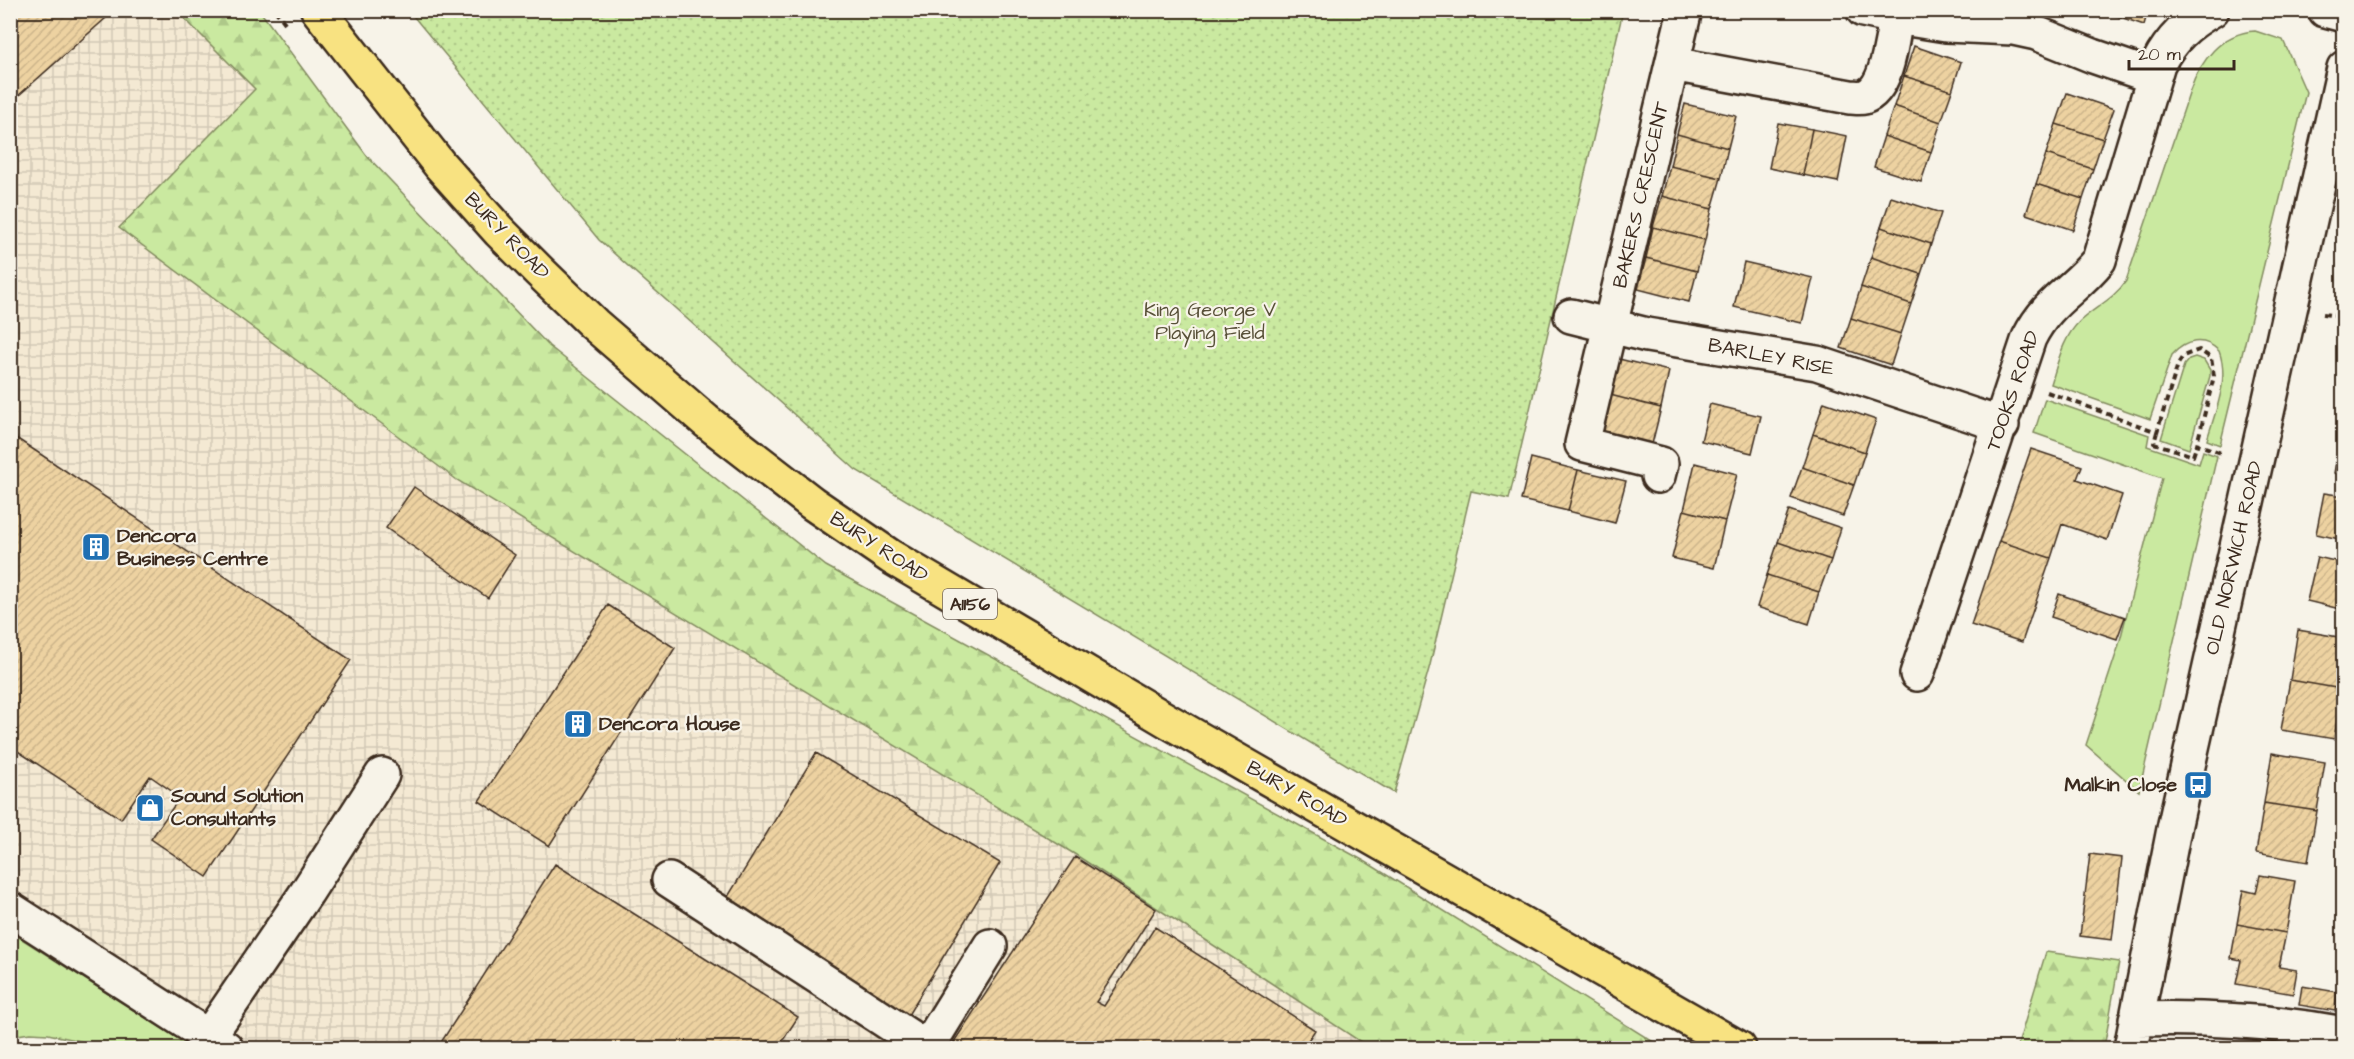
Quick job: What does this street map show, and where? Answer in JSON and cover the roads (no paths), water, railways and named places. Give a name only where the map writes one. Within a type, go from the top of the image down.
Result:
[{"type":"main road","name":"BURY ROAD","points":[[318,10],[440,165],[499,231],[539,271],[594,324],[706,421],[812,503],[891,558],[1158,715],[1739,1048]]},
{"type":"street","name":"BAKERS CRESCENT","points":[[1658,476],[1661,464],[1582,444],[1685,10]]},
{"type":"street","points":[[1863,10],[1946,25],[2013,28],[2036,33],[2102,60],[2154,77]]},
{"type":"street","name":"TOOKS ROAD","points":[[1917,674],[2002,425],[2029,338],[2039,319],[2065,292],[2087,275],[2099,260],[2154,77],[2166,49],[2176,36],[2212,10]]},
{"type":"street","points":[[2325,10],[2343,15]]},
{"type":"street","points":[[1672,64],[1850,97],[1863,97],[1877,87],[1882,77],[1896,17]]},
{"type":"street","name":"OLD NORWICH ROAD","points":[[2134,1034],[2175,824],[2343,68]]},
{"type":"street","name":"BARLEY RISE","points":[[1571,316],[1647,335],[1817,363],[2002,425]]},
{"type":"street","points":[[10,909],[217,1042],[307,892],[382,775]]},
{"type":"street","points":[[669,880],[927,1048],[990,946]]},
{"type":"street","points":[[2134,1034],[2168,1018],[2276,1025],[2343,1034]]},
{"type":"place","name":"Dencora Business Centre","points":[[96,547]]},
{"type":"place","name":"Dencora House","points":[[578,724]]},
{"type":"place","name":"Malkin Close","points":[[2198,785]]},
{"type":"place","name":"Sound Solution Consultants","points":[[150,808]]},
{"type":"park label","name":"King George V Playing Field","points":[[1210,322]]}]
